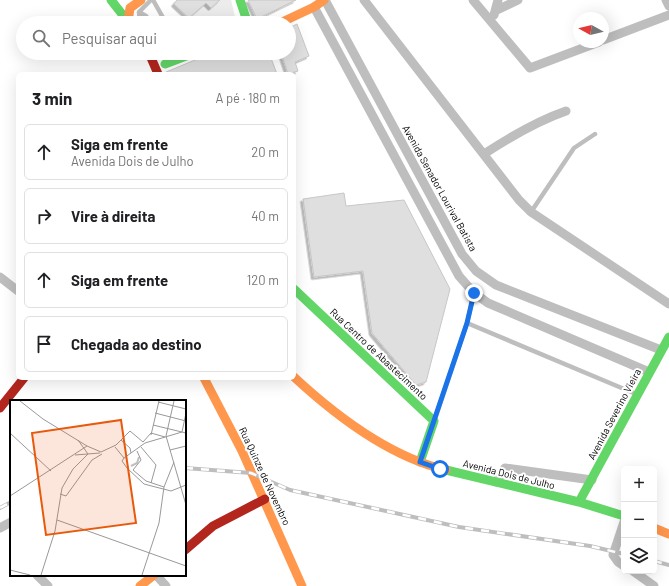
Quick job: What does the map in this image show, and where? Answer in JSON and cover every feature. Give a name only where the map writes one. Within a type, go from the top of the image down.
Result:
[{"type":"street","points":[[111,0],[124,16]]},
{"type":"street","points":[[129,16],[130,8],[142,0]]},
{"type":"street","points":[[240,0],[245,16]]},
{"type":"street","points":[[295,16],[325,0]]},
{"type":"street","name":"Avenida Senador Lourival Batista","points":[[325,0],[462,254],[476,271],[496,285],[661,350]]},
{"type":"street","points":[[364,0],[519,200],[531,212],[669,304]]},
{"type":"street","points":[[473,0],[530,68],[583,48]]},
{"type":"street","points":[[492,22],[498,0]]},
{"type":"street","points":[[495,11],[518,0]]},
{"type":"street","points":[[666,0],[669,6]]},
{"type":"street","points":[[314,7],[459,276],[474,293],[488,303],[649,372]]},
{"type":"street","points":[[609,38],[669,15]]},
{"type":"street","points":[[153,60],[157,72]]},
{"type":"street","points":[[158,60],[165,64],[167,72]]},
{"type":"street","points":[[165,64],[176,60]]},
{"type":"street","points":[[484,154],[505,140],[547,118],[566,111]]},
{"type":"street","points":[[0,277],[16,290]]},
{"type":"street","name":"Rua Centro de Abastecimento","points":[[296,291],[434,421]]},
{"type":"street","name":"Avenida Severino Vieira","points":[[579,502],[592,480],[636,394],[669,337]]},
{"type":"street","name":"Avenida Dois de Julho","points":[[296,379],[340,416],[378,440],[420,462],[440,469],[579,502],[621,515]]},
{"type":"street","points":[[0,408],[22,380]]},
{"type":"street","name":"Rua Quinze de Novembro","points":[[205,380],[265,499],[302,586]]},
{"type":"street","points":[[420,462],[434,421]]},
{"type":"street","points":[[496,482],[505,468],[592,480]]},
{"type":"street","points":[[186,549],[213,526],[265,499]]},
{"type":"street","points":[[0,528],[10,523]]},
{"type":"street","points":[[657,529],[669,534]]},
{"type":"street","points":[[621,531],[613,555],[621,564]]},
{"type":"street","points":[[638,574],[654,586]]},
{"type":"street","points":[[38,576],[48,586]]},
{"type":"street","points":[[140,586],[154,576]]},
{"type":"street","points":[[156,576],[166,586]]},
{"type":"lane","points":[[139,12],[152,0],[162,16]]},
{"type":"lane","points":[[139,12],[139,16]]},
{"type":"lane","points":[[139,12],[146,16]]},
{"type":"lane","points":[[531,212],[574,148],[595,134]]},
{"type":"lane","points":[[434,421],[467,323],[474,293]]},
{"type":"lane","points":[[467,323],[636,394]]},
{"type":"shaded area","points":[[216,0],[231,0],[235,16],[191,16],[206,3],[211,8],[218,2]]},
{"type":"building","points":[[177,0],[220,0],[211,8],[206,3],[191,16],[187,16],[174,4]]},
{"type":"building","points":[[248,0],[296,0],[263,16],[256,16]]},
{"type":"building","points":[[296,24],[309,56],[295,62],[298,71],[287,72],[283,60],[296,60]]},
{"type":"building","points":[[195,60],[272,60],[276,72],[166,72]]},
{"type":"building","points":[[344,193],[346,206],[404,200],[450,289],[426,382],[416,385],[372,333],[363,271],[314,277],[303,199]]},
{"type":"railway","points":[[186,468],[251,473],[290,490],[459,527],[590,546],[621,553]]},
{"type":"railway","points":[[0,508],[10,503]]},
{"type":"railway","points":[[657,562],[669,565]]},
{"type":"traffic: fast","points":[[111,0],[124,16]]},
{"type":"traffic: fast","points":[[240,0],[245,16]]},
{"type":"traffic: fast","points":[[165,64],[176,60]]},
{"type":"traffic: fast","points":[[296,291],[434,421],[420,462]]},
{"type":"traffic: fast","points":[[579,502],[669,337]]},
{"type":"traffic: fast","points":[[446,470],[579,502],[621,515]]},
{"type":"traffic: slow","points":[[129,16],[130,8],[141,0]]},
{"type":"traffic: slow","points":[[295,16],[314,7],[324,0]]},
{"type":"traffic: slow","points":[[296,379],[327,406],[364,433],[404,455],[425,464],[446,470]]},
{"type":"traffic: slow","points":[[205,380],[242,451],[302,586]]},
{"type":"traffic: slow","points":[[657,529],[669,534]]},
{"type":"traffic: slow","points":[[140,586],[153,576]]},
{"type":"traffic: jam","points":[[152,60],[157,72]]},
{"type":"traffic: jam","points":[[0,408],[22,380]]},
{"type":"traffic: jam","points":[[186,549],[213,526],[265,499]]},
{"type":"route","points":[[440,469],[420,462],[467,323],[474,293]]}]
